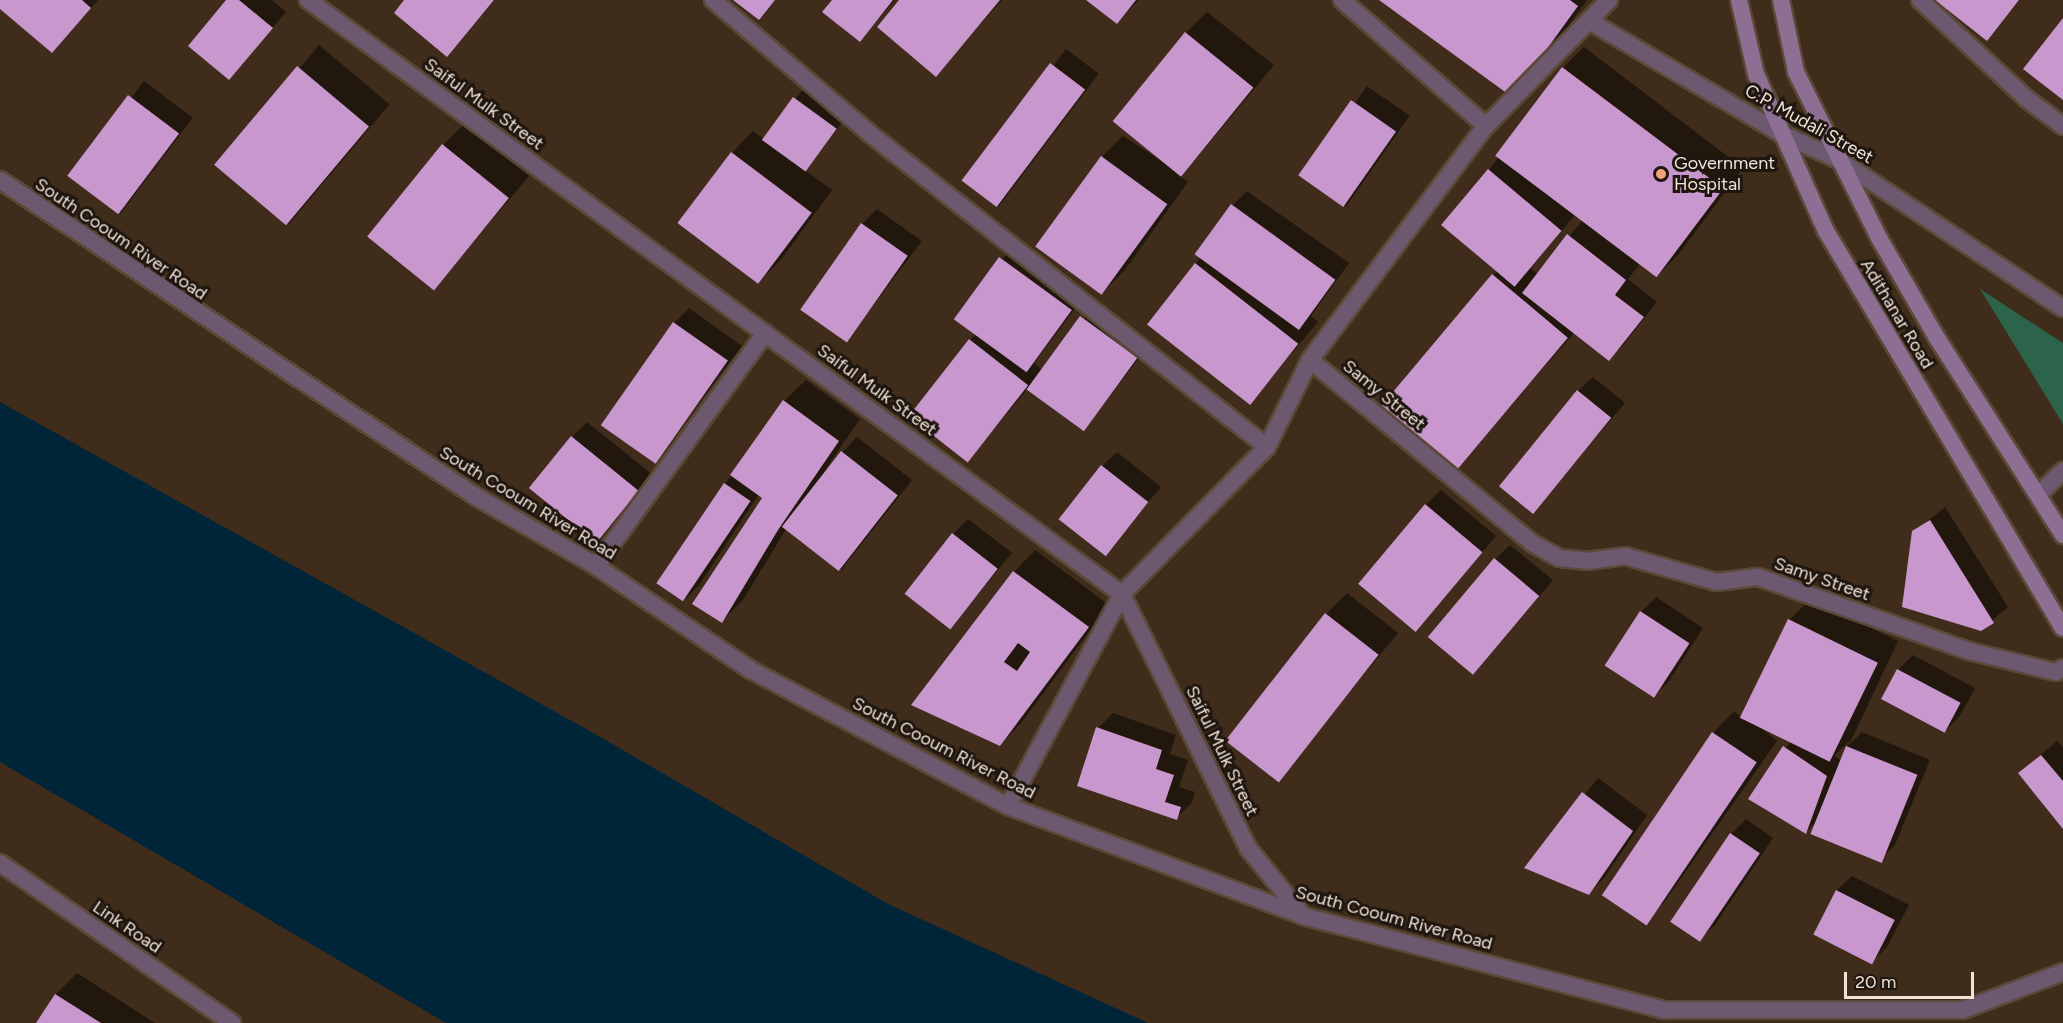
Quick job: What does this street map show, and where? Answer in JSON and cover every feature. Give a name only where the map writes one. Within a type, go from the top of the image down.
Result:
[{"type":"main road","name":"Adithanar Road","points":[[1739,0],[1756,74],[1780,133],[1826,231],[2063,628]]},
{"type":"main road","name":"Adithanar Road","points":[[1781,0],[1796,72],[1839,160],[1937,338],[2063,536]]},
{"type":"street","name":"Saiful Mulk Street","points":[[308,0],[1122,594],[1248,848],[1303,916]]},
{"type":"street","points":[[713,0],[869,133],[1267,447]]},
{"type":"street","points":[[1341,0],[1486,126]]},
{"type":"street","points":[[1008,806],[1122,594],[1267,447],[1310,360],[1486,126],[1591,22],[1609,0]]},
{"type":"street","points":[[1920,0],[2027,99],[2063,126]]},
{"type":"street","name":"C.P. Mudali Street","points":[[1591,22],[1780,133],[1839,160],[2063,308]]},
{"type":"street","name":"South Cooum River Road","points":[[0,180],[476,496],[596,566],[751,670],[1008,806],[1303,916],[1664,1010],[1963,1010],[2063,972]]},
{"type":"street","points":[[596,566],[765,333]]},
{"type":"street","name":"Samy Street","points":[[1310,360],[1532,543],[1559,558],[1586,561],[1625,556],[1716,582],[1758,577],[1969,651],[2056,672],[2063,668]]},
{"type":"street","points":[[2038,495],[2063,471]]},
{"type":"street","name":"Link Road","points":[[0,863],[232,1023]]},
{"type":"green space","points":[[1980,289],[2063,343],[2063,424]]},
{"type":"water","points":[[0,402],[595,734],[888,904],[1148,1023],[446,1023],[0,762]]},
{"type":"building","points":[[0,0],[82,0],[91,8],[52,53],[0,9]]},
{"type":"building","points":[[226,0],[239,0],[273,28],[229,80],[188,46]]},
{"type":"building","points":[[404,0],[494,0],[447,57],[394,13]]},
{"type":"building","points":[[733,0],[775,0],[759,20]]},
{"type":"building","points":[[832,0],[893,0],[860,42],[822,12]]},
{"type":"building","points":[[899,0],[1000,0],[936,77],[877,27]]},
{"type":"building","points":[[1086,0],[1136,0],[1117,24]]},
{"type":"building","points":[[1379,0],[1570,0],[1578,6],[1512,97]]},
{"type":"building","points":[[1935,0],[2019,0],[1987,41]]},
{"type":"building","points":[[2063,18],[2063,100],[2023,69]]},
{"type":"building","points":[[1185,32],[1253,87],[1181,177],[1113,121]]},
{"type":"building","points":[[1050,63],[1085,89],[997,207],[962,180]]},
{"type":"building","points":[[297,66],[369,126],[286,225],[214,165]]},
{"type":"building","points":[[1562,67],[1723,189],[1657,277],[1495,156]]},
{"type":"building","points":[[128,95],[179,134],[118,214],[67,176]]},
{"type":"building","points":[[793,97],[837,129],[806,172],[762,140]]},
{"type":"building","points":[[1351,100],[1396,132],[1343,207],[1298,175]]},
{"type":"building","points":[[442,144],[509,198],[434,291],[367,236]]},
{"type":"building","points":[[731,152],[812,213],[758,284],[677,223]]},
{"type":"building","points":[[1101,156],[1167,204],[1102,295],[1035,247]]},
{"type":"building","points":[[1488,169],[1562,231],[1515,287],[1441,225]]},
{"type":"building","points":[[1231,204],[1335,280],[1299,330],[1195,254]]},
{"type":"building","points":[[861,223],[908,256],[847,343],[800,310]]},
{"type":"building","points":[[1567,234],[1626,280],[1615,295],[1644,317],[1609,361],[1522,293]]},
{"type":"building","points":[[999,257],[1072,310],[1027,372],[954,319]]},
{"type":"building","points":[[1195,263],[1298,344],[1250,405],[1147,324]]},
{"type":"building","points":[[1492,274],[1568,338],[1457,469],[1381,406]]},
{"type":"building","points":[[1080,316],[1137,358],[1084,431],[1027,390]]},
{"type":"building","points":[[673,322],[728,360],[656,464],[601,425]]},
{"type":"building","points":[[969,339],[1028,385],[968,462],[909,416]]},
{"type":"building","points":[[1577,390],[1611,418],[1533,514],[1499,486]]},
{"type":"building","points":[[783,400],[839,441],[778,530],[722,623],[692,604],[762,498],[730,475]]},
{"type":"building","points":[[571,436],[639,491],[596,543],[529,488]]},
{"type":"building","points":[[841,451],[898,495],[839,571],[782,527]]},
{"type":"building","points":[[1101,465],[1148,502],[1106,556],[1059,519]]},
{"type":"building","points":[[724,483],[751,501],[683,601],[656,583]]},
{"type":"building","points":[[1425,504],[1482,552],[1416,632],[1358,584]]},
{"type":"building","points":[[1930,520],[1994,623],[1981,631],[1902,607],[1912,531]]},
{"type":"building","points":[[952,533],[998,569],[950,629],[905,594]]},
{"type":"building","points":[[1494,558],[1539,596],[1473,675],[1428,637]]},
{"type":"building","points":[[1013,571],[1089,627],[1000,746],[911,705]],"holes":[[[1018,643],[1030,652],[1017,671],[1004,662]]]},
{"type":"building","points":[[1640,611],[1689,643],[1654,698],[1605,666]]},
{"type":"building","points":[[1325,613],[1379,655],[1279,783],[1225,741]]},
{"type":"building","points":[[1788,619],[1878,663],[1830,762],[1740,718]]},
{"type":"building","points":[[1897,669],[1961,703],[1945,733],[1881,699]]},
{"type":"building","points":[[1096,727],[1162,750],[1156,769],[1174,775],[1165,802],[1181,807],[1177,820],[1077,786]]},
{"type":"building","points":[[1712,732],[1757,762],[1647,926],[1602,895]]},
{"type":"building","points":[[1783,746],[1827,776],[1806,834],[1748,799]]},
{"type":"building","points":[[1846,746],[1917,775],[1882,863],[1810,834]]},
{"type":"building","points":[[2041,755],[2063,781],[2063,829],[2018,773]]},
{"type":"building","points":[[1582,792],[1633,831],[1589,895],[1524,868]]},
{"type":"building","points":[[1730,833],[1760,853],[1700,942],[1670,922]]},
{"type":"building","points":[[1836,890],[1895,920],[1872,965],[1813,935]]},
{"type":"building","points":[[55,994],[101,1023],[36,1023]]},
{"type":"place","name":"Government Hospital","points":[[1661,174]]}]
